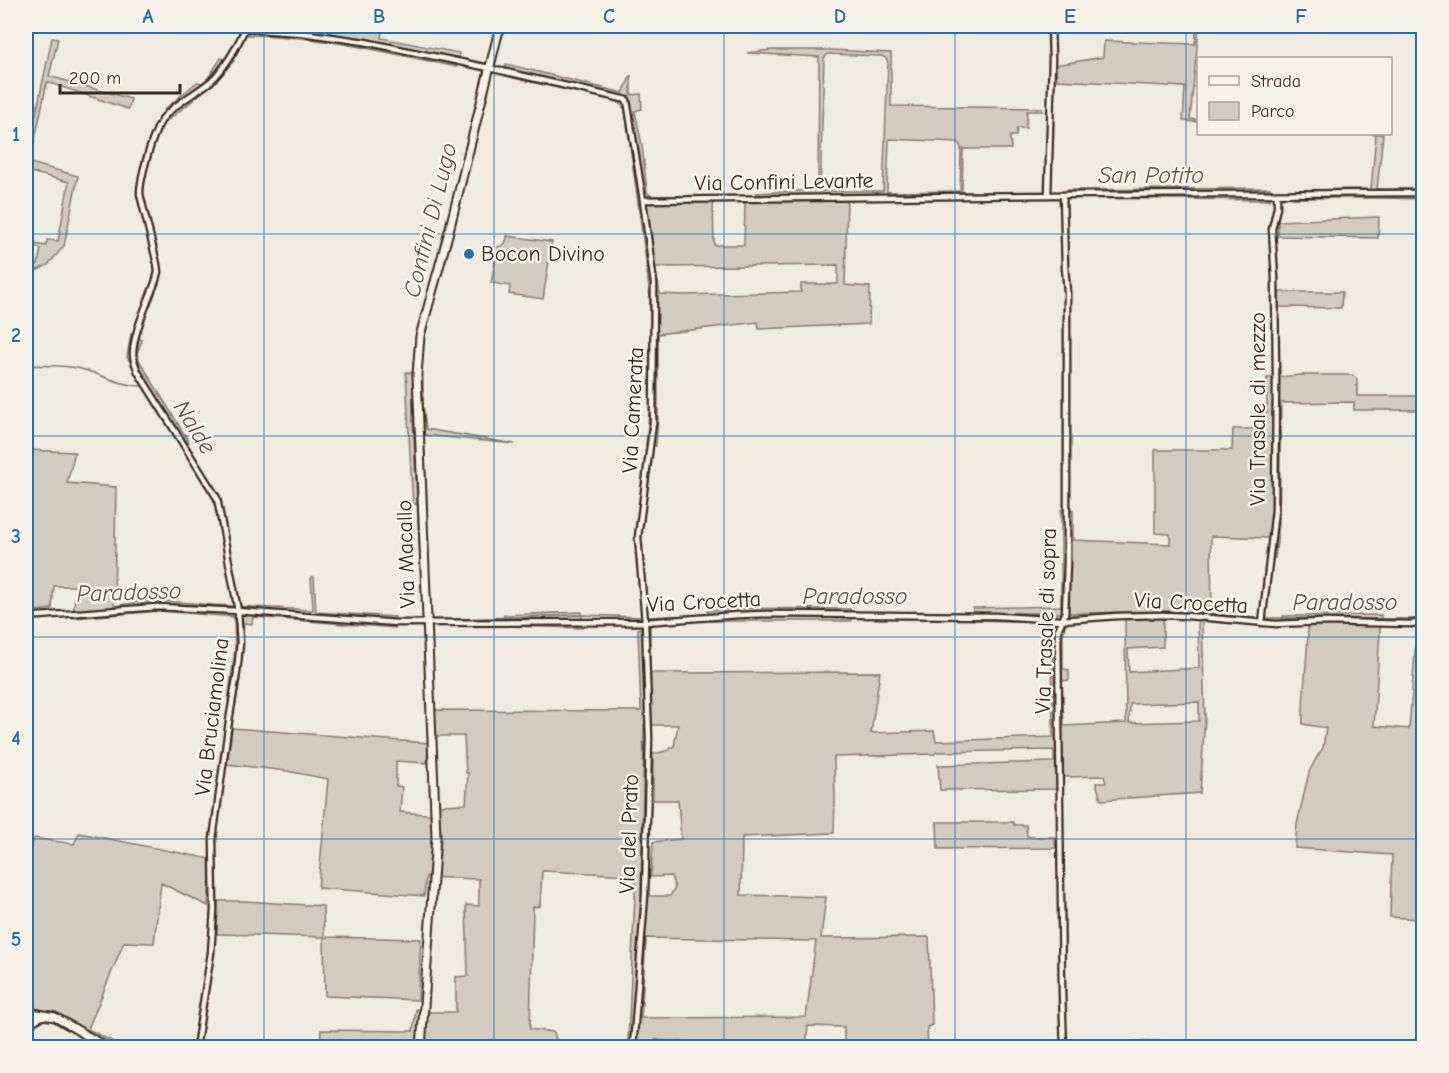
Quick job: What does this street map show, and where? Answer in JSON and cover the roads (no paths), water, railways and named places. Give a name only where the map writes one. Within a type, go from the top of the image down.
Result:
[{"type":"street","points":[[239,26],[365,42],[627,100],[643,200]]},
{"type":"street","name":"Via Bruciamolina","points":[[196,1047],[211,953],[214,910],[213,839],[237,672],[240,643],[238,611],[217,498],[138,372],[134,361],[133,351],[137,333],[158,272],[140,194],[140,185],[162,119],[211,81],[229,58],[246,26]]},
{"type":"street","name":"Via Macallo","points":[[421,1047],[435,837],[417,375],[420,336],[446,244],[500,26]]},
{"type":"street","points":[[1048,195],[1051,26]]},
{"type":"street","name":"Via Trasale di mezzo","points":[[1262,623],[1275,510],[1275,278],[1272,229],[1277,194]]},
{"type":"street","name":"Via Confini Levante","points":[[643,200],[1048,195],[1424,194]]},
{"type":"street","name":"Via Trasale di sopra","points":[[1063,195],[1067,292],[1067,563],[1065,614],[1058,630],[1058,641],[1064,1047]]},
{"type":"street","name":"Via Camerata","points":[[643,200],[654,284],[653,423],[638,537],[645,622]]},
{"type":"street","name":"Via Crocetta","points":[[26,617],[158,607],[371,622],[428,623],[645,622],[767,614],[1004,616],[1061,620],[1162,615],[1275,624],[1324,622],[1411,624],[1424,622]]},
{"type":"street","name":"Via del Prato","points":[[633,1047],[645,896],[649,738],[645,622]]},
{"type":"street","points":[[27,1014],[47,1015],[63,1021],[108,1047]]},
{"type":"street","points":[[26,1034],[31,1016],[27,1014]]},
{"type":"street","points":[[30,1025],[40,1017],[47,1015]]},
{"type":"street","points":[[643,1047],[656,1045],[675,1047]]},
{"type":"street","points":[[1105,1047],[1214,1047]]},
{"type":"street","points":[[1380,1047],[1424,1047]]},
{"type":"waterway","name":"San Potito","points":[[1046,192],[1048,26]]},
{"type":"waterway","name":"Confini Di Lugo","points":[[246,32],[313,37],[438,60]]},
{"type":"waterway","name":"Confini Di Lugo","points":[[442,245],[484,70]]},
{"type":"waterway","name":"San Potito","points":[[1050,192],[1202,192]]},
{"type":"waterway","name":"Confini Di Lugo","points":[[416,346],[413,364],[413,419],[423,620]]},
{"type":"waterway","name":"Nalde","points":[[26,365],[77,368],[119,382],[145,386]]},
{"type":"waterway","name":"Nalde","points":[[149,385],[219,497],[240,609]]},
{"type":"waterway","name":"Paradosso","points":[[161,605],[219,608]]},
{"type":"waterway","name":"Paradosso","points":[[26,614],[141,606]]},
{"type":"waterway","name":"Paradosso","points":[[240,609],[337,616]]},
{"type":"waterway","name":"Paradosso","points":[[648,617],[761,612]]},
{"type":"waterway","name":"Paradosso","points":[[1069,613],[1175,612],[1259,618]]},
{"type":"waterway","name":"Paradosso","points":[[895,613],[1062,613]]},
{"type":"waterway","name":"Paradosso","points":[[431,620],[580,615],[641,617]]},
{"type":"waterway","name":"Paradosso","points":[[1266,618],[1424,619]]},
{"type":"waterway","name":"Paradosso","points":[[372,619],[421,620]]},
{"type":"waterway","points":[[26,1008],[52,1012],[117,1048]]},
{"type":"waterway","points":[[1072,1046],[1143,1041],[1240,1042]]},
{"type":"waterway","points":[[641,1042],[682,1042],[723,1048]]},
{"type":"waterway","points":[[1253,1043],[1363,1044]]},
{"type":"waterway","points":[[1369,1044],[1400,1043]]},
{"type":"waterway","points":[[1403,1043],[1424,1043]]},
{"type":"waterway","points":[[624,1048],[629,1046]]},
{"type":"waterway","points":[[1030,1048],[1057,1046]]},
{"type":"place","name":"Bocon Divino","points":[[469,254]]}]
